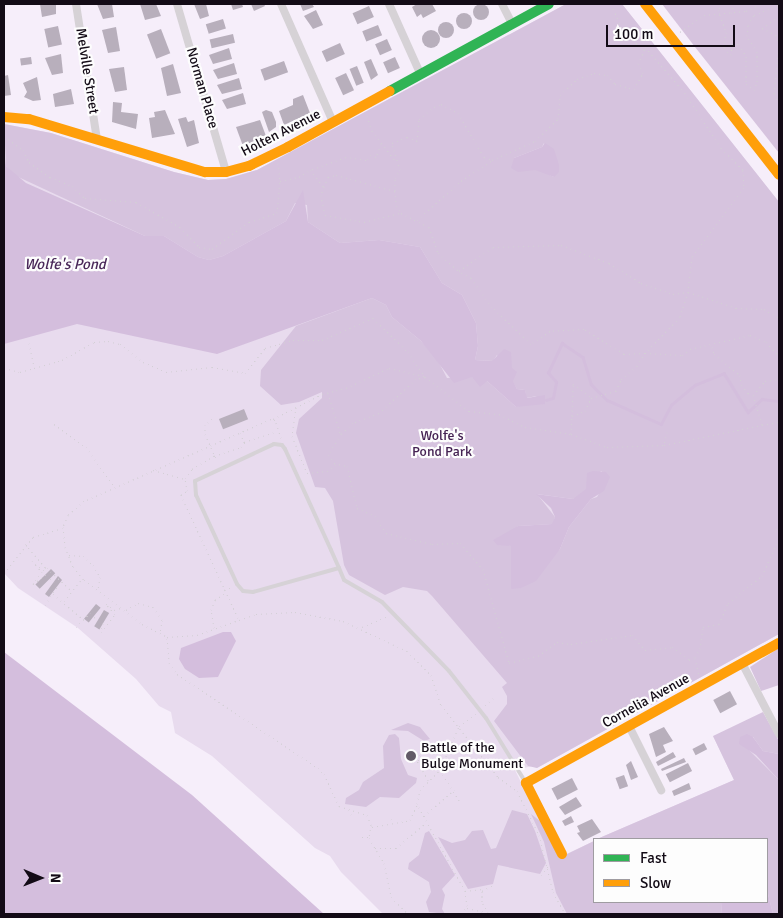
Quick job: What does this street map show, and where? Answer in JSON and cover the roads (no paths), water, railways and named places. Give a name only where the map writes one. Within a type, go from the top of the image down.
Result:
[{"type":"street","name":"Melville Street","points":[[76,4],[97,139]]},
{"type":"street","name":"Norman Place","points":[[177,4],[226,172]]},
{"type":"street","points":[[281,4],[333,122]]},
{"type":"street","points":[[389,4],[420,74]]},
{"type":"street","points":[[502,4],[512,24]]},
{"type":"street","name":"Holten Avenue","points":[[4,117],[29,119],[205,172],[226,172],[249,166],[549,4]]},
{"type":"street","points":[[644,4],[779,175]]},
{"type":"street","name":"Cornelia Avenue","points":[[526,783],[779,643]]},
{"type":"street","points":[[742,663],[779,734]]},
{"type":"street","points":[[629,726],[660,790]]},
{"type":"street","points":[[526,783],[562,854]]},
{"type":"lane","points":[[339,568],[253,592],[240,588],[196,495],[195,481],[274,444],[282,445],[339,568],[350,585],[382,602],[448,671],[479,710],[526,783]]},
{"type":"water","points":[[545,143],[554,149],[559,165],[559,172],[554,177],[535,170],[518,172],[511,168],[514,158],[542,147]]},
{"type":"water","name":"Wolfe's Pond","points":[[4,149],[6,166],[26,183],[145,236],[164,236],[198,257],[209,260],[223,256],[286,221],[303,190],[308,222],[340,243],[379,240],[420,247],[442,283],[462,295],[476,323],[478,346],[475,360],[492,361],[504,349],[511,352],[512,368],[517,372],[513,381],[517,389],[525,390],[527,398],[545,395],[545,404],[516,407],[487,381],[480,387],[472,377],[454,383],[421,341],[392,317],[386,305],[372,298],[217,354],[77,324],[4,344]]},
{"type":"water","points":[[593,471],[606,472],[610,477],[604,491],[591,499],[569,527],[560,549],[536,581],[521,588],[511,589],[511,546],[497,545],[493,540],[518,526],[552,524],[555,517],[551,508],[536,494],[573,499],[586,489],[587,473]]},
{"type":"water","points":[[223,632],[231,632],[236,641],[218,677],[199,678],[185,669],[179,659],[181,648]]},
{"type":"water","points":[[4,652],[192,795],[324,914],[4,914]]},
{"type":"water","points":[[747,734],[753,737],[763,751],[779,754],[779,780],[756,755],[739,744],[740,737]]},
{"type":"water","points":[[768,894],[773,914],[722,914],[721,903],[768,903]]},
{"type":"waterway","points":[[546,400],[553,398],[556,382],[548,373],[562,343],[583,357],[591,384],[607,400],[661,424],[671,405],[695,385],[724,373],[748,412],[762,399],[779,401]]},
{"type":"place","name":"Battle of the Bulge Monument","points":[[411,756]]},
{"type":"park label","name":"Wolfe's Pond Park","points":[[442,444]]}]
